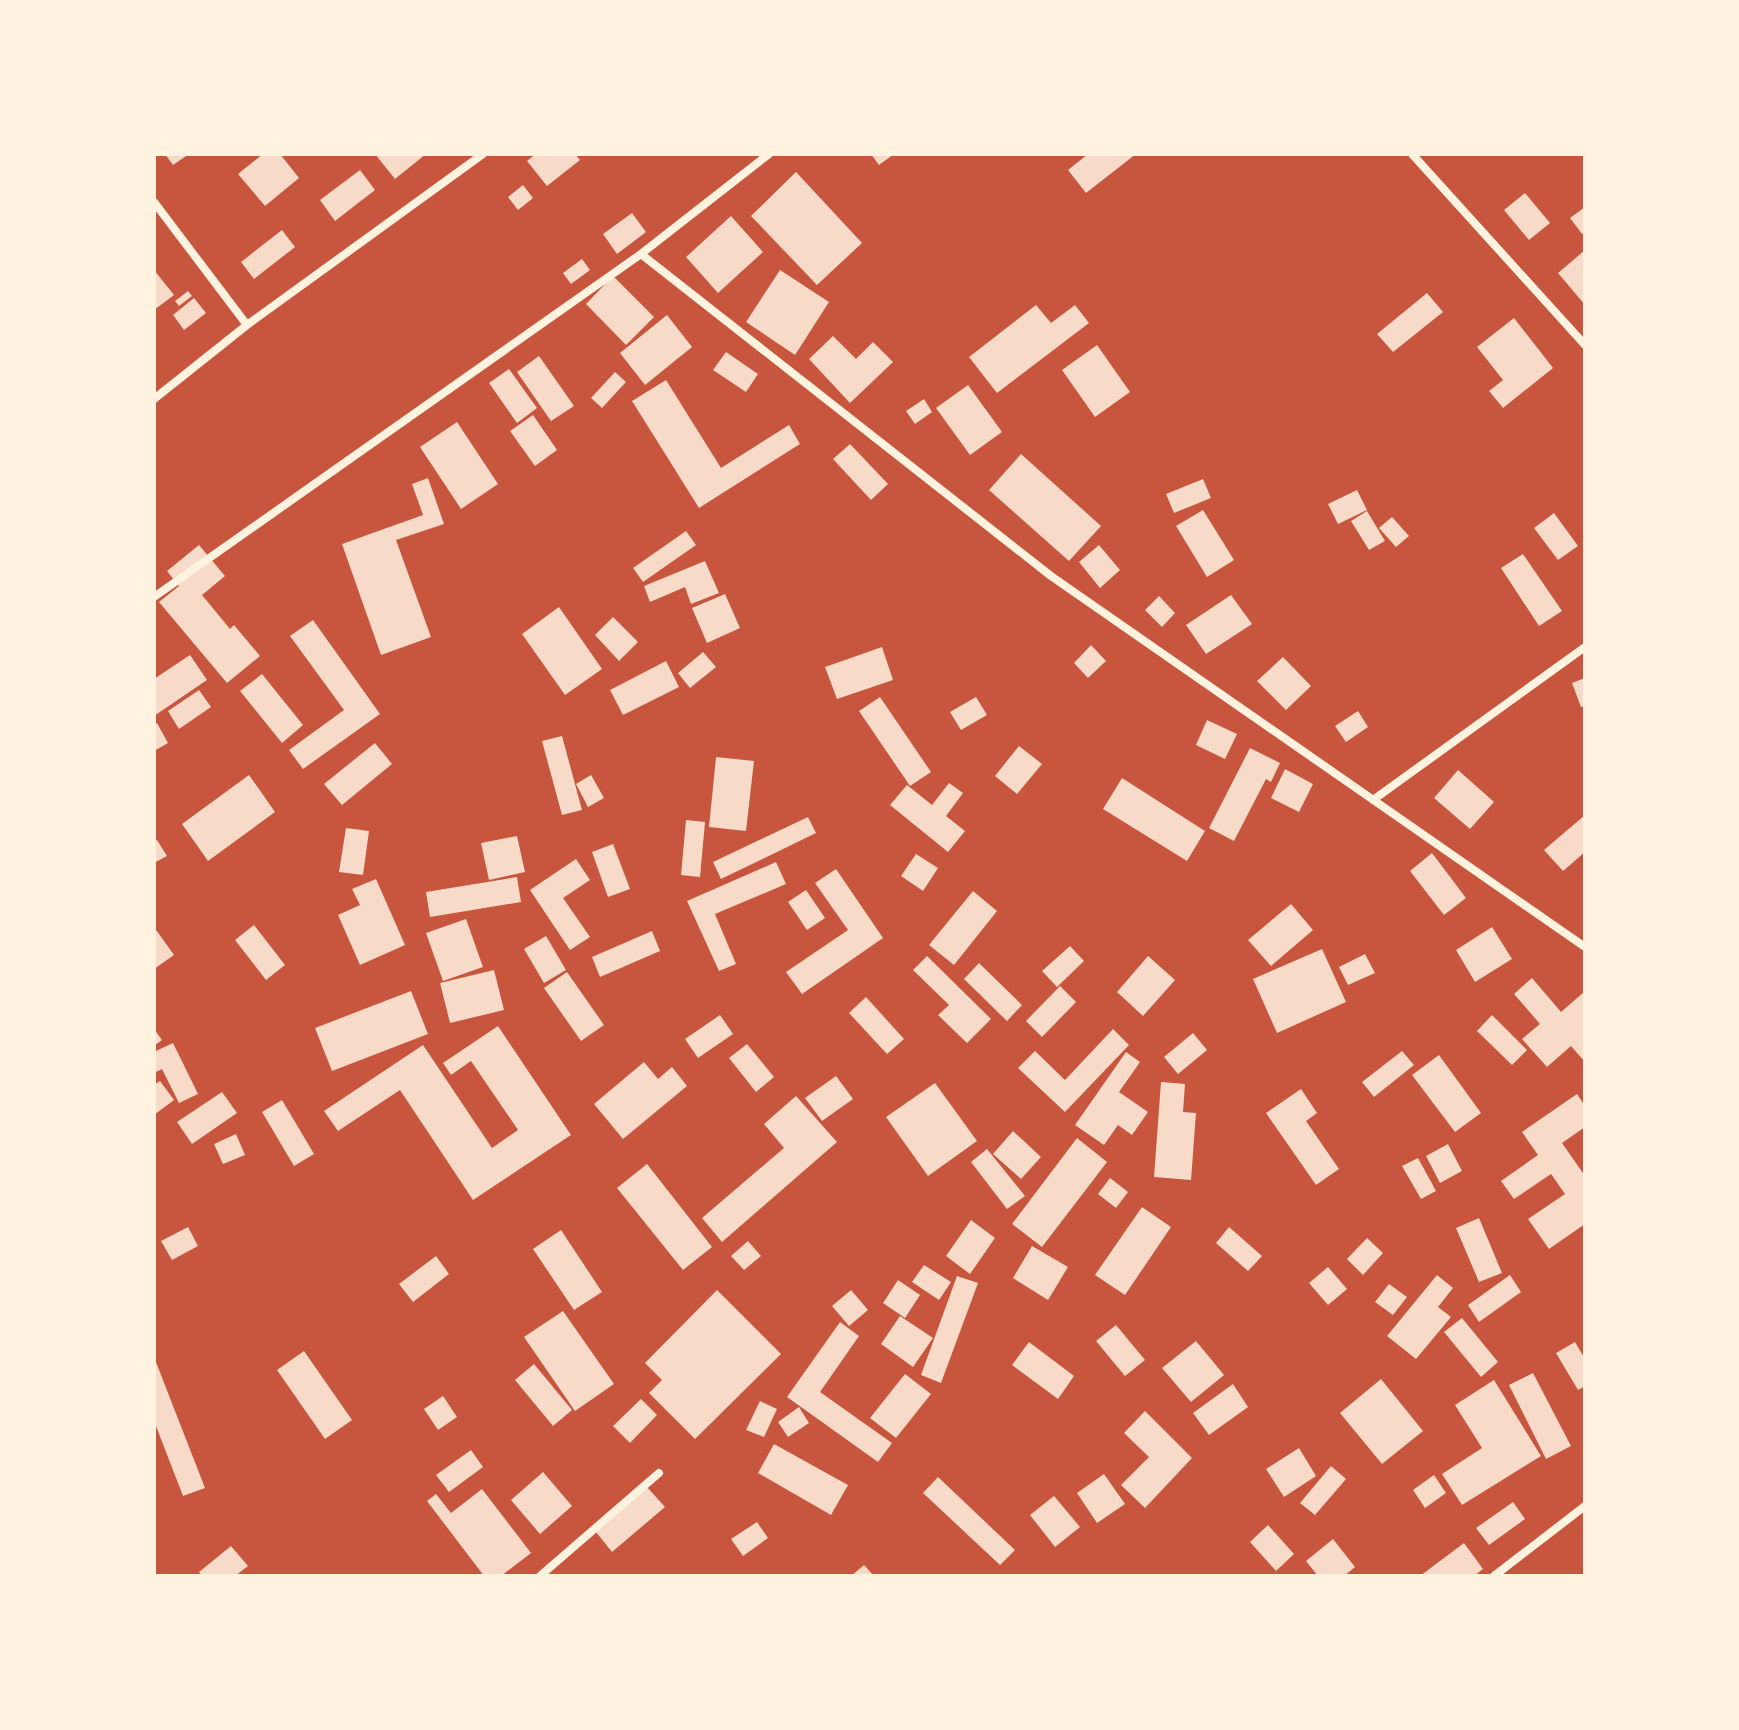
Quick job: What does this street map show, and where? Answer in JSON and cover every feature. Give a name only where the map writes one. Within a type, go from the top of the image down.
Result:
[{"type":"street","points":[[154,399],[247,325],[483,154]]},
{"type":"street","points":[[154,597],[641,254],[769,154]]},
{"type":"street","points":[[1412,154],[1585,345]]},
{"type":"street","points":[[154,202],[247,325]]},
{"type":"street","points":[[641,254],[1051,576],[1585,947]]},
{"type":"street","points":[[1373,800],[1585,647]]},
{"type":"street","points":[[540,1576],[659,1473]]},
{"type":"street","points":[[1494,1576],[1585,1506]]},
{"type":"building","points":[[165,154],[189,154],[173,165]]},
{"type":"building","points":[[263,154],[280,154],[299,178],[265,206],[238,174]]},
{"type":"building","points":[[375,154],[426,154],[395,179]]},
{"type":"building","points":[[536,154],[575,154],[580,160],[547,186],[527,161]]},
{"type":"building","points":[[871,154],[894,154],[879,165]]},
{"type":"building","points":[[1088,154],[1136,154],[1086,193],[1068,170]]},
{"type":"building","points":[[360,170],[375,190],[335,221],[320,200]]},
{"type":"building","points":[[796,172],[862,243],[817,285],[751,216]]},
{"type":"building","points":[[523,185],[533,198],[518,210],[508,197]]},
{"type":"building","points":[[1525,193],[1550,223],[1529,240],[1504,210]]},
{"type":"building","points":[[1585,207],[1585,232],[1582,234],[1570,218]]},
{"type":"building","points":[[632,213],[646,232],[617,254],[603,234]]},
{"type":"building","points":[[731,216],[763,252],[718,293],[686,257]]},
{"type":"building","points":[[282,230],[295,247],[254,279],[241,262]]},
{"type":"building","points":[[1585,250],[1585,305],[1558,273]]},
{"type":"building","points":[[582,259],[590,270],[571,284],[563,273]]},
{"type":"building","points":[[154,270],[174,295],[154,310]]},
{"type":"building","points":[[780,270],[829,302],[795,355],[746,322]]},
{"type":"building","points":[[613,276],[654,317],[626,345],[586,304]]},
{"type":"building","points":[[188,291],[192,296],[179,306],[175,301]]},
{"type":"building","points":[[1427,293],[1443,312],[1393,352],[1377,334]]},
{"type":"building","points":[[194,298],[206,313],[184,330],[173,315]]},
{"type":"building","points":[[1036,305],[1051,323],[1075,305],[1089,323],[997,393],[969,357]]},
{"type":"building","points":[[667,315],[692,347],[645,385],[620,353]]},
{"type":"building","points":[[1514,318],[1553,368],[1503,408],[1489,391],[1503,380],[1477,347]]},
{"type":"building","points":[[833,336],[856,359],[873,342],[893,362],[850,403],[809,359]]},
{"type":"building","points":[[1097,345],[1130,392],[1095,417],[1062,370]]},
{"type":"building","points":[[726,352],[758,374],[746,392],[713,370]]},
{"type":"building","points":[[539,356],[574,406],[551,421],[517,372]]},
{"type":"building","points":[[509,369],[537,408],[517,423],[489,383]]},
{"type":"building","points":[[615,372],[626,382],[602,408],[591,398]]},
{"type":"building","points":[[666,380],[721,468],[789,425],[800,444],[699,508],[632,401]]},
{"type":"building","points":[[968,385],[1002,432],[970,455],[936,408]]},
{"type":"building","points":[[924,399],[932,412],[915,424],[906,411]]},
{"type":"building","points":[[533,415],[557,450],[535,466],[510,431]]},
{"type":"building","points":[[457,422],[498,484],[461,509],[420,447]]},
{"type":"building","points":[[850,444],[888,484],[871,500],[833,459]]},
{"type":"building","points":[[1021,454],[1101,526],[1069,561],[989,490]]},
{"type":"building","points":[[428,478],[444,524],[396,540],[431,637],[381,655],[342,544],[423,515],[412,484]]},
{"type":"building","points":[[1203,479],[1211,498],[1174,513],[1166,494]]},
{"type":"building","points":[[1357,490],[1367,510],[1338,524],[1328,504]]},
{"type":"building","points":[[1203,510],[1234,560],[1207,577],[1176,526]]},
{"type":"building","points":[[1367,511],[1385,541],[1369,550],[1351,521]]},
{"type":"building","points":[[1554,513],[1578,546],[1558,560],[1534,528]]},
{"type":"building","points":[[1392,517],[1409,536],[1396,547],[1379,528]]},
{"type":"building","points":[[686,531],[696,545],[643,582],[633,568]]},
{"type":"building","points":[[199,545],[225,576],[202,595],[230,629],[234,625],[260,656],[227,683],[159,602],[179,586],[167,571]]},
{"type":"building","points":[[1099,545],[1120,570],[1100,588],[1079,562]]},
{"type":"building","points":[[1523,554],[1562,611],[1539,626],[1501,568]]},
{"type":"building","points":[[705,561],[719,593],[691,604],[685,587],[650,602],[644,586]]},
{"type":"building","points":[[725,594],[740,628],[707,643],[692,608]]},
{"type":"building","points":[[1231,595],[1252,624],[1206,654],[1186,625]]},
{"type":"building","points":[[1159,596],[1175,613],[1162,627],[1145,610]]},
{"type":"building","points":[[559,607],[602,669],[565,695],[522,634]]},
{"type":"building","points":[[613,617],[638,642],[619,661],[595,635]]},
{"type":"building","points":[[313,620],[380,714],[303,769],[289,750],[344,710],[290,636]]},
{"type":"building","points":[[1091,645],[1106,661],[1088,678],[1074,663]]},
{"type":"building","points":[[882,647],[893,680],[837,699],[825,667]]},
{"type":"building","points":[[703,652],[716,667],[690,688],[678,673]]},
{"type":"building","points":[[190,655],[207,680],[154,716],[154,679]]},
{"type":"building","points":[[1283,657],[1311,686],[1286,710],[1257,681]]},
{"type":"building","points":[[666,661],[679,687],[623,715],[610,690]]},
{"type":"building","points":[[262,674],[303,725],[282,743],[240,691]]},
{"type":"building","points":[[1585,678],[1585,706],[1581,707],[1572,683]]},
{"type":"building","points":[[199,690],[211,707],[179,729],[168,711]]},
{"type":"building","points":[[880,697],[931,772],[910,786],[859,711]]},
{"type":"building","points":[[976,697],[987,715],[961,730],[950,712]]},
{"type":"building","points":[[1358,711],[1368,727],[1346,742],[1335,726]]},
{"type":"building","points":[[1207,720],[1237,734],[1225,759],[1196,745]]},
{"type":"building","points":[[157,723],[168,743],[154,751],[154,725]]},
{"type":"building","points":[[562,736],[582,810],[562,815],[542,741]]},
{"type":"building","points":[[375,743],[392,764],[342,805],[324,784]]},
{"type":"building","points":[[1019,746],[1042,764],[1017,794],[995,776]]},
{"type":"building","points":[[1250,748],[1280,763],[1271,782],[1266,779],[1234,841],[1209,828]]},
{"type":"building","points":[[716,757],[754,761],[746,831],[709,827]]},
{"type":"building","points":[[1285,769],[1313,784],[1299,812],[1271,798]]},
{"type":"building","points":[[1458,770],[1494,802],[1470,829],[1434,798]]},
{"type":"building","points":[[249,775],[275,812],[208,861],[182,824]]},
{"type":"building","points":[[591,775],[604,798],[588,807],[576,784]]},
{"type":"building","points":[[1122,778],[1205,831],[1187,861],[1103,809]]},
{"type":"building","points":[[949,783],[963,793],[946,816],[965,831],[948,852],[890,805],[907,785],[932,805]]},
{"type":"building","points":[[1585,815],[1585,852],[1563,871],[1544,850]]},
{"type":"building","points":[[808,817],[816,833],[721,879],[713,862]]},
{"type":"building","points":[[686,820],[705,822],[700,877],[681,875]]},
{"type":"building","points":[[346,828],[369,831],[363,875],[339,872]]},
{"type":"building","points":[[517,836],[525,872],[489,880],[481,843]]},
{"type":"building","points":[[157,840],[167,856],[154,863],[154,842]]},
{"type":"building","points":[[613,844],[630,889],[608,897],[592,852]]},
{"type":"building","points":[[1432,853],[1466,898],[1444,915],[1410,871]]},
{"type":"building","points":[[916,854],[938,868],[923,891],[901,876]]},
{"type":"building","points":[[576,859],[590,880],[563,898],[590,937],[570,950],[530,890]]},
{"type":"building","points":[[776,862],[786,884],[715,914],[736,964],[719,971],[687,901]]},
{"type":"building","points":[[836,869],[883,938],[802,994],[786,972],[848,930],[815,883]]},
{"type":"building","points":[[517,877],[521,902],[430,917],[426,892]]},
{"type":"building","points":[[376,879],[405,945],[360,965],[338,915],[360,905],[352,889]]},
{"type":"building","points":[[806,890],[825,918],[807,930],[788,902]]},
{"type":"building","points":[[973,891],[997,911],[954,965],[929,945]]},
{"type":"building","points":[[1291,904],[1313,930],[1271,966],[1248,940]]},
{"type":"building","points":[[466,919],[483,967],[443,981],[426,933]]},
{"type":"building","points":[[254,925],[285,965],[266,980],[235,940]]},
{"type":"building","points":[[154,927],[174,955],[154,969]]},
{"type":"building","points":[[1492,927],[1512,959],[1475,982],[1456,950]]},
{"type":"building","points":[[652,931],[660,951],[600,977],[592,957]]},
{"type":"building","points":[[546,936],[566,970],[544,983],[524,949]]},
{"type":"building","points":[[1070,946],[1084,961],[1057,987],[1042,971]]},
{"type":"building","points":[[1322,949],[1346,1002],[1277,1033],[1253,979]]},
{"type":"building","points":[[1365,954],[1375,973],[1348,985],[1339,967]]},
{"type":"building","points":[[927,956],[991,1019],[967,1043],[938,1015],[949,1005],[913,970]]},
{"type":"building","points":[[1148,956],[1175,980],[1143,1016],[1117,992]]},
{"type":"building","points":[[979,963],[1022,1005],[1007,1021],[964,979]]},
{"type":"building","points":[[494,970],[504,1010],[450,1023],[440,983]]},
{"type":"building","points":[[567,972],[604,1025],[581,1041],[544,988]]},
{"type":"building","points":[[1532,978],[1561,1012],[1585,991],[1585,1062],[1571,1046],[1547,1067],[1522,1039],[1540,1024],[1514,994]]},
{"type":"building","points":[[1060,986],[1076,1002],[1042,1037],[1026,1021]]},
{"type":"building","points":[[411,991],[428,1034],[332,1071],[315,1028]]},
{"type":"building","points":[[866,997],[904,1039],[887,1054],[849,1013]]},
{"type":"building","points":[[720,1015],[733,1034],[698,1058],[685,1039]]},
{"type":"building","points":[[1492,1015],[1527,1050],[1512,1065],[1477,1031]]},
{"type":"building","points":[[498,1026],[571,1135],[473,1200],[400,1090],[338,1131],[324,1111],[423,1045],[492,1148],[518,1130],[471,1061],[451,1075],[443,1063]]},
{"type":"building","points":[[154,1029],[162,1040],[154,1046]]},
{"type":"building","points":[[1113,1029],[1129,1045],[1065,1112],[1018,1068],[1035,1051],[1065,1080]]},
{"type":"building","points":[[1193,1033],[1207,1050],[1178,1074],[1164,1057]]},
{"type":"building","points":[[173,1043],[198,1094],[179,1103],[162,1069],[154,1073],[154,1052]]},
{"type":"building","points":[[747,1044],[774,1077],[756,1092],[729,1058]]},
{"type":"building","points":[[1402,1051],[1414,1065],[1374,1097],[1362,1082]]},
{"type":"building","points":[[1126,1052],[1140,1062],[1119,1092],[1148,1112],[1132,1135],[1118,1125],[1104,1145],[1075,1125]]},
{"type":"building","points":[[1439,1055],[1481,1113],[1455,1132],[1412,1075]]},
{"type":"building","points":[[644,1062],[658,1079],[672,1067],[687,1086],[623,1139],[594,1104]]},
{"type":"building","points":[[836,1076],[853,1099],[822,1121],[805,1098]]},
{"type":"building","points":[[160,1081],[174,1100],[154,1115],[154,1085]]},
{"type":"building","points":[[1161,1082],[1185,1084],[1183,1112],[1196,1113],[1191,1180],[1154,1177]]},
{"type":"building","points":[[935,1083],[977,1141],[928,1176],[886,1117]]},
{"type":"building","points":[[1301,1089],[1317,1113],[1306,1121],[1339,1169],[1316,1185],[1266,1113]]},
{"type":"building","points":[[222,1092],[237,1113],[192,1144],[177,1122]]},
{"type":"building","points":[[1577,1094],[1585,1106],[1585,1127],[1562,1143],[1585,1176],[1585,1224],[1549,1249],[1528,1219],[1565,1194],[1551,1174],[1514,1199],[1501,1181],[1538,1155],[1522,1132]]},
{"type":"building","points":[[796,1096],[837,1142],[722,1242],[702,1218],[784,1148],[764,1124]]},
{"type":"building","points":[[282,1100],[314,1154],[294,1166],[262,1112]]},
{"type":"building","points":[[1013,1131],[1041,1157],[1021,1179],[993,1154]]},
{"type":"building","points":[[236,1134],[245,1155],[223,1164],[214,1144]]},
{"type":"building","points":[[1077,1138],[1107,1162],[1042,1247],[1012,1224]]},
{"type":"building","points":[[1448,1144],[1462,1171],[1440,1183],[1426,1156]]},
{"type":"building","points":[[987,1149],[1025,1196],[1007,1209],[971,1162]]},
{"type":"building","points":[[1418,1158],[1436,1191],[1421,1199],[1402,1166]]},
{"type":"building","points":[[647,1164],[712,1247],[683,1270],[617,1188]]},
{"type":"building","points":[[1110,1178],[1128,1192],[1116,1208],[1098,1194]]},
{"type":"building","points":[[1142,1207],[1171,1227],[1125,1295],[1095,1275]]},
{"type":"building","points":[[1479,1218],[1502,1273],[1479,1282],[1456,1228]]},
{"type":"building","points":[[971,1220],[995,1238],[970,1274],[946,1256]]},
{"type":"building","points":[[188,1227],[198,1246],[172,1260],[161,1241]]},
{"type":"building","points":[[1229,1227],[1262,1256],[1248,1271],[1216,1243]]},
{"type":"building","points":[[561,1230],[602,1292],[574,1310],[533,1249]]},
{"type":"building","points":[[1367,1238],[1383,1253],[1363,1275],[1347,1259]]},
{"type":"building","points":[[748,1241],[761,1256],[744,1270],[731,1256]]},
{"type":"building","points":[[1032,1246],[1068,1267],[1048,1300],[1013,1278]]},
{"type":"building","points":[[436,1256],[449,1274],[413,1302],[399,1284]]},
{"type":"building","points":[[924,1265],[951,1282],[939,1300],[912,1282]]},
{"type":"building","points":[[1328,1267],[1347,1289],[1328,1305],[1309,1283]]},
{"type":"building","points":[[1437,1275],[1453,1288],[1438,1307],[1451,1317],[1416,1359],[1387,1336]]},
{"type":"building","points":[[1510,1275],[1521,1292],[1479,1322],[1468,1305]]},
{"type":"building","points":[[957,1276],[978,1283],[941,1383],[921,1375]]},
{"type":"building","points":[[898,1280],[920,1295],[905,1318],[883,1303]]},
{"type":"building","points":[[1389,1284],[1407,1297],[1393,1315],[1375,1302]]},
{"type":"building","points":[[717,1290],[781,1354],[695,1439],[649,1393],[662,1380],[645,1363]]},
{"type":"building","points":[[851,1290],[868,1310],[849,1326],[832,1306]]},
{"type":"building","points":[[563,1311],[614,1384],[575,1411],[524,1337]]},
{"type":"building","points":[[900,1316],[933,1338],[913,1367],[881,1344]]},
{"type":"building","points":[[1462,1318],[1498,1362],[1481,1377],[1444,1332]]},
{"type":"building","points":[[840,1322],[859,1336],[820,1392],[892,1443],[878,1462],[787,1397]]},
{"type":"building","points":[[1116,1325],[1145,1360],[1125,1376],[1096,1341]]},
{"type":"building","points":[[1196,1341],[1224,1375],[1191,1402],[1162,1368]]},
{"type":"building","points":[[1029,1342],[1074,1376],[1058,1399],[1012,1365]]},
{"type":"building","points":[[1575,1342],[1585,1359],[1585,1386],[1578,1390],[1556,1353]]},
{"type":"building","points":[[304,1351],[352,1420],[325,1439],[277,1370]]},
{"type":"building","points":[[154,1357],[205,1488],[183,1496],[154,1421]]},
{"type":"building","points":[[534,1364],[572,1410],[553,1426],[515,1380]]},
{"type":"building","points":[[1533,1373],[1571,1446],[1546,1459],[1509,1385]]},
{"type":"building","points":[[905,1374],[931,1394],[896,1438],[870,1418]]},
{"type":"building","points":[[1381,1379],[1423,1431],[1382,1464],[1340,1413]]},
{"type":"building","points":[[1494,1380],[1541,1456],[1462,1505],[1442,1474],[1482,1448],[1455,1405]]},
{"type":"building","points":[[1233,1384],[1248,1407],[1209,1435],[1193,1413]]},
{"type":"building","points":[[443,1396],[457,1417],[438,1430],[424,1409]]},
{"type":"building","points":[[641,1399],[657,1415],[630,1443],[613,1426]]},
{"type":"building","points":[[760,1401],[777,1409],[764,1437],[746,1430]]},
{"type":"building","points":[[799,1407],[809,1423],[788,1437],[778,1422]]},
{"type":"building","points":[[1145,1411],[1192,1458],[1145,1508],[1121,1485],[1149,1457],[1124,1433]]},
{"type":"building","points":[[774,1444],[848,1485],[831,1515],[758,1473]]},
{"type":"building","points":[[1299,1448],[1316,1476],[1284,1497],[1266,1469]]},
{"type":"building","points":[[471,1450],[483,1467],[449,1492],[436,1475]]},
{"type":"building","points":[[1331,1466],[1346,1479],[1315,1515],[1300,1503]]},
{"type":"building","points":[[543,1472],[572,1506],[540,1534],[511,1500]]},
{"type":"building","points":[[1104,1474],[1125,1504],[1097,1523],[1077,1493]]},
{"type":"building","points":[[1434,1475],[1446,1493],[1425,1508],[1413,1490]]},
{"type":"building","points":[[938,1477],[1015,1550],[1000,1565],[923,1493]]},
{"type":"building","points":[[647,1487],[665,1507],[612,1552],[596,1532]]},
{"type":"building","points":[[482,1489],[531,1553],[501,1576],[484,1576],[427,1501],[436,1494],[451,1513]]},
{"type":"building","points":[[1054,1496],[1080,1527],[1055,1547],[1030,1515]]},
{"type":"building","points":[[1513,1502],[1525,1519],[1489,1545],[1476,1528]]},
{"type":"building","points":[[757,1522],[768,1538],[743,1556],[731,1539]]},
{"type":"building","points":[[1268,1525],[1294,1554],[1276,1571],[1250,1542]]},
{"type":"building","points":[[1333,1539],[1355,1567],[1344,1576],[1318,1576],[1306,1561]]},
{"type":"building","points":[[1464,1543],[1483,1569],[1474,1576],[1420,1576]]},
{"type":"building","points":[[231,1546],[248,1566],[235,1576],[202,1576],[199,1572]]},
{"type":"building","points":[[864,1565],[874,1576],[851,1576]]}]
